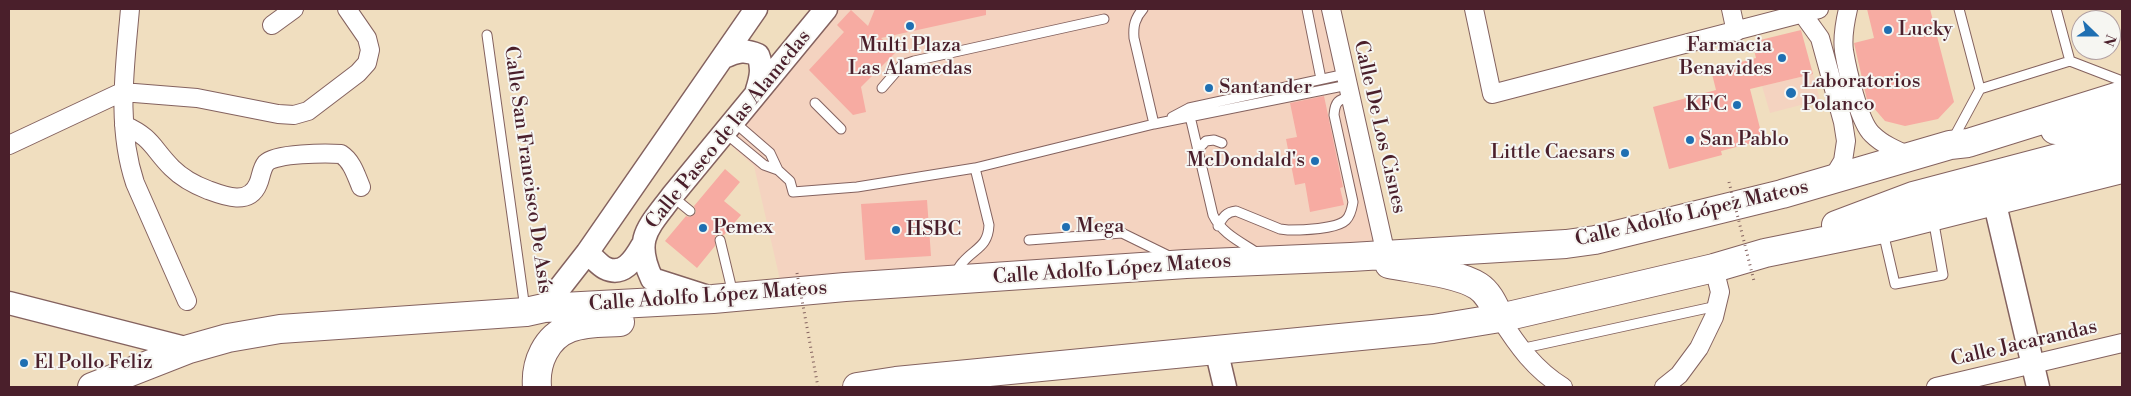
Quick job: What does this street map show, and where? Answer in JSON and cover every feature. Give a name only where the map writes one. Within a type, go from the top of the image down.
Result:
[{"type":"main road","name":"Calle Adolfo López Mateos","points":[[92,387],[189,349],[228,338],[280,330],[951,280],[1186,264],[1386,255],[1596,240],[1831,181],[2122,95]]},
{"type":"main road","points":[[1959,144],[2122,118]]},
{"type":"main road","points":[[857,387],[1216,349],[1433,329],[1500,318],[1714,268],[1765,253],[1913,196],[2122,141]]},
{"type":"main road","points":[[1765,253],[1883,229],[2122,169]]},
{"type":"main road","points":[[1351,257],[1465,280],[1478,286],[1491,298],[1500,318]]},
{"type":"main road","points":[[536,387],[536,376],[543,350],[557,335],[570,328],[685,318],[723,298]]},
{"type":"street","points":[[130,9],[122,92],[129,164],[135,183],[187,301]]},
{"type":"street","points":[[272,25],[294,9]]},
{"type":"street","name":"Calle Paseo de las Alamedas","points":[[535,310],[586,253],[756,9]]},
{"type":"street","name":"Calle Paseo de las Alamedas","points":[[723,298],[652,279],[645,264],[642,246],[651,223],[757,91],[826,9]]},
{"type":"street","name":"Calle De Los Cisnes","points":[[1331,9],[1386,255]]},
{"type":"street","points":[[1474,9],[1492,94],[1736,32],[1798,12],[1813,27],[1823,45],[1843,122],[1846,141],[1842,161],[1831,181]]},
{"type":"street","points":[[1730,9],[1736,32]]},
{"type":"street","points":[[1848,9],[1844,34],[1844,50],[1861,116],[1871,134],[1892,148],[1912,157]]},
{"type":"street","points":[[9,145],[122,92],[179,95],[278,114],[294,115],[308,112],[358,73],[367,63],[370,50],[367,38],[351,10]]},
{"type":"street","points":[[724,57],[738,51],[748,50],[758,55],[762,64],[762,75],[757,91]]},
{"type":"street","points":[[124,126],[139,132],[152,142],[172,168],[188,180],[208,190],[235,198],[244,198],[253,193],[266,163],[278,157],[341,154],[351,164],[361,187]]},
{"type":"street","points":[[1846,141],[1871,134]]},
{"type":"street","points":[[1994,200],[2038,387]]},
{"type":"street","points":[[586,253],[597,260],[604,268],[623,270],[634,260],[642,246]]},
{"type":"street","points":[[1664,387],[1679,374],[1699,348],[1717,306],[1720,292],[1714,268]]},
{"type":"street","points":[[9,302],[189,349]]},
{"type":"street","points":[[1500,318],[1520,349],[1552,380],[1563,387]]},
{"type":"street","name":"Calle Jacarandas","points":[[1936,387],[2122,343]]},
{"type":"street","points":[[1216,349],[1225,387]]},
{"type":"lane","points":[[1143,9],[1136,17],[1133,28],[1154,124]]},
{"type":"lane","points":[[1307,9],[1321,79]]},
{"type":"lane","points":[[1959,9],[1980,89],[1959,144]]},
{"type":"lane","points":[[2056,9],[2070,61]]},
{"type":"lane","points":[[882,88],[902,65],[914,61],[1104,19]]},
{"type":"lane","name":"Calle San Francisco De Asís","points":[[487,35],[535,310]]},
{"type":"lane","points":[[1980,89],[2070,61],[2122,81]]},
{"type":"lane","points":[[728,127],[770,153],[778,170],[790,181],[793,192],[857,187],[975,168],[1165,122],[1189,112],[1321,79],[1348,85]]},
{"type":"lane","points":[[1189,112],[1214,112],[1348,85]]},
{"type":"lane","points":[[1218,226],[1228,212],[1236,211],[1280,229],[1288,230],[1338,225],[1347,220],[1352,211],[1353,202],[1334,115],[1335,105],[1348,85]]},
{"type":"lane","points":[[814,104],[841,129]]},
{"type":"lane","points":[[1189,112],[1213,215],[1218,226],[1269,261]]},
{"type":"lane","points":[[728,127],[764,165],[778,170]]},
{"type":"lane","points":[[1197,150],[1206,141],[1214,140],[1222,143]]},
{"type":"lane","points":[[951,280],[962,263],[984,244],[988,235],[989,225],[975,168]]},
{"type":"lane","points":[[672,196],[690,211]]},
{"type":"lane","points":[[1883,229],[1895,284],[1943,275],[1932,216]]},
{"type":"lane","points":[[1029,240],[1122,233],[1186,264]]},
{"type":"lane","points":[[720,240],[723,298]]},
{"type":"lane","points":[[1520,349],[1717,306]]},
{"type":"path","points":[[1729,182],[1754,280]]},
{"type":"path","points":[[797,273],[818,387]]},
{"type":"shaded area","points":[[826,9],[1331,9],[1386,255],[783,293],[754,166],[728,143]]},
{"type":"shaded area","name":"Laboratorios Polanco","points":[[1813,74],[1820,100],[1770,113],[1762,86]]},
{"type":"building","points":[[875,9],[986,9],[986,15],[881,38],[896,52],[861,87],[866,112],[853,115],[809,70],[844,32],[837,25],[851,10],[868,26]]},
{"type":"building","points":[[1867,9],[1930,9],[1954,102],[1938,119],[1905,126],[1885,121],[1867,100],[1854,43],[1874,38]]},
{"type":"building","points":[[1801,30],[1813,74],[1750,89],[1763,140],[1721,151],[1722,155],[1669,169],[1653,107],[1716,90],[1711,70],[1756,58],[1752,42]]},
{"type":"building","name":"McDondald's","points":[[1324,96],[1343,187],[1340,188],[1344,205],[1310,212],[1305,183],[1295,185],[1286,139],[1297,137],[1290,103]]},
{"type":"building","name":"Pemex","points":[[725,169],[740,182],[724,201],[741,215],[724,235],[719,234],[715,236],[715,246],[697,268],[665,241],[686,216],[694,215],[696,212],[694,206]]},
{"type":"building","name":"HSBC","points":[[927,200],[931,256],[865,260],[861,204]]},
{"type":"place","name":"Multi Plaza Las Alamedas","points":[[910,26]]},
{"type":"place","name":"Lucky","points":[[1888,30]]},
{"type":"place","name":"Farmacia Benavides","points":[[1782,58]]},
{"type":"place","name":"Santander","points":[[1209,88]]},
{"type":"place","name":"Laboratorios Polanco","points":[[1791,93]]},
{"type":"place","name":"KFC","points":[[1737,105]]},
{"type":"place","name":"San Pablo","points":[[1690,140]]},
{"type":"place","name":"Little Caesars","points":[[1625,153]]},
{"type":"place","name":"McDondald's","points":[[1315,161]]},
{"type":"place","name":"Mega","points":[[1066,227]]},
{"type":"place","name":"Pemex","points":[[703,228]]},
{"type":"place","name":"HSBC","points":[[896,230]]},
{"type":"place","name":"El Pollo Feliz","points":[[24,363]]}]
